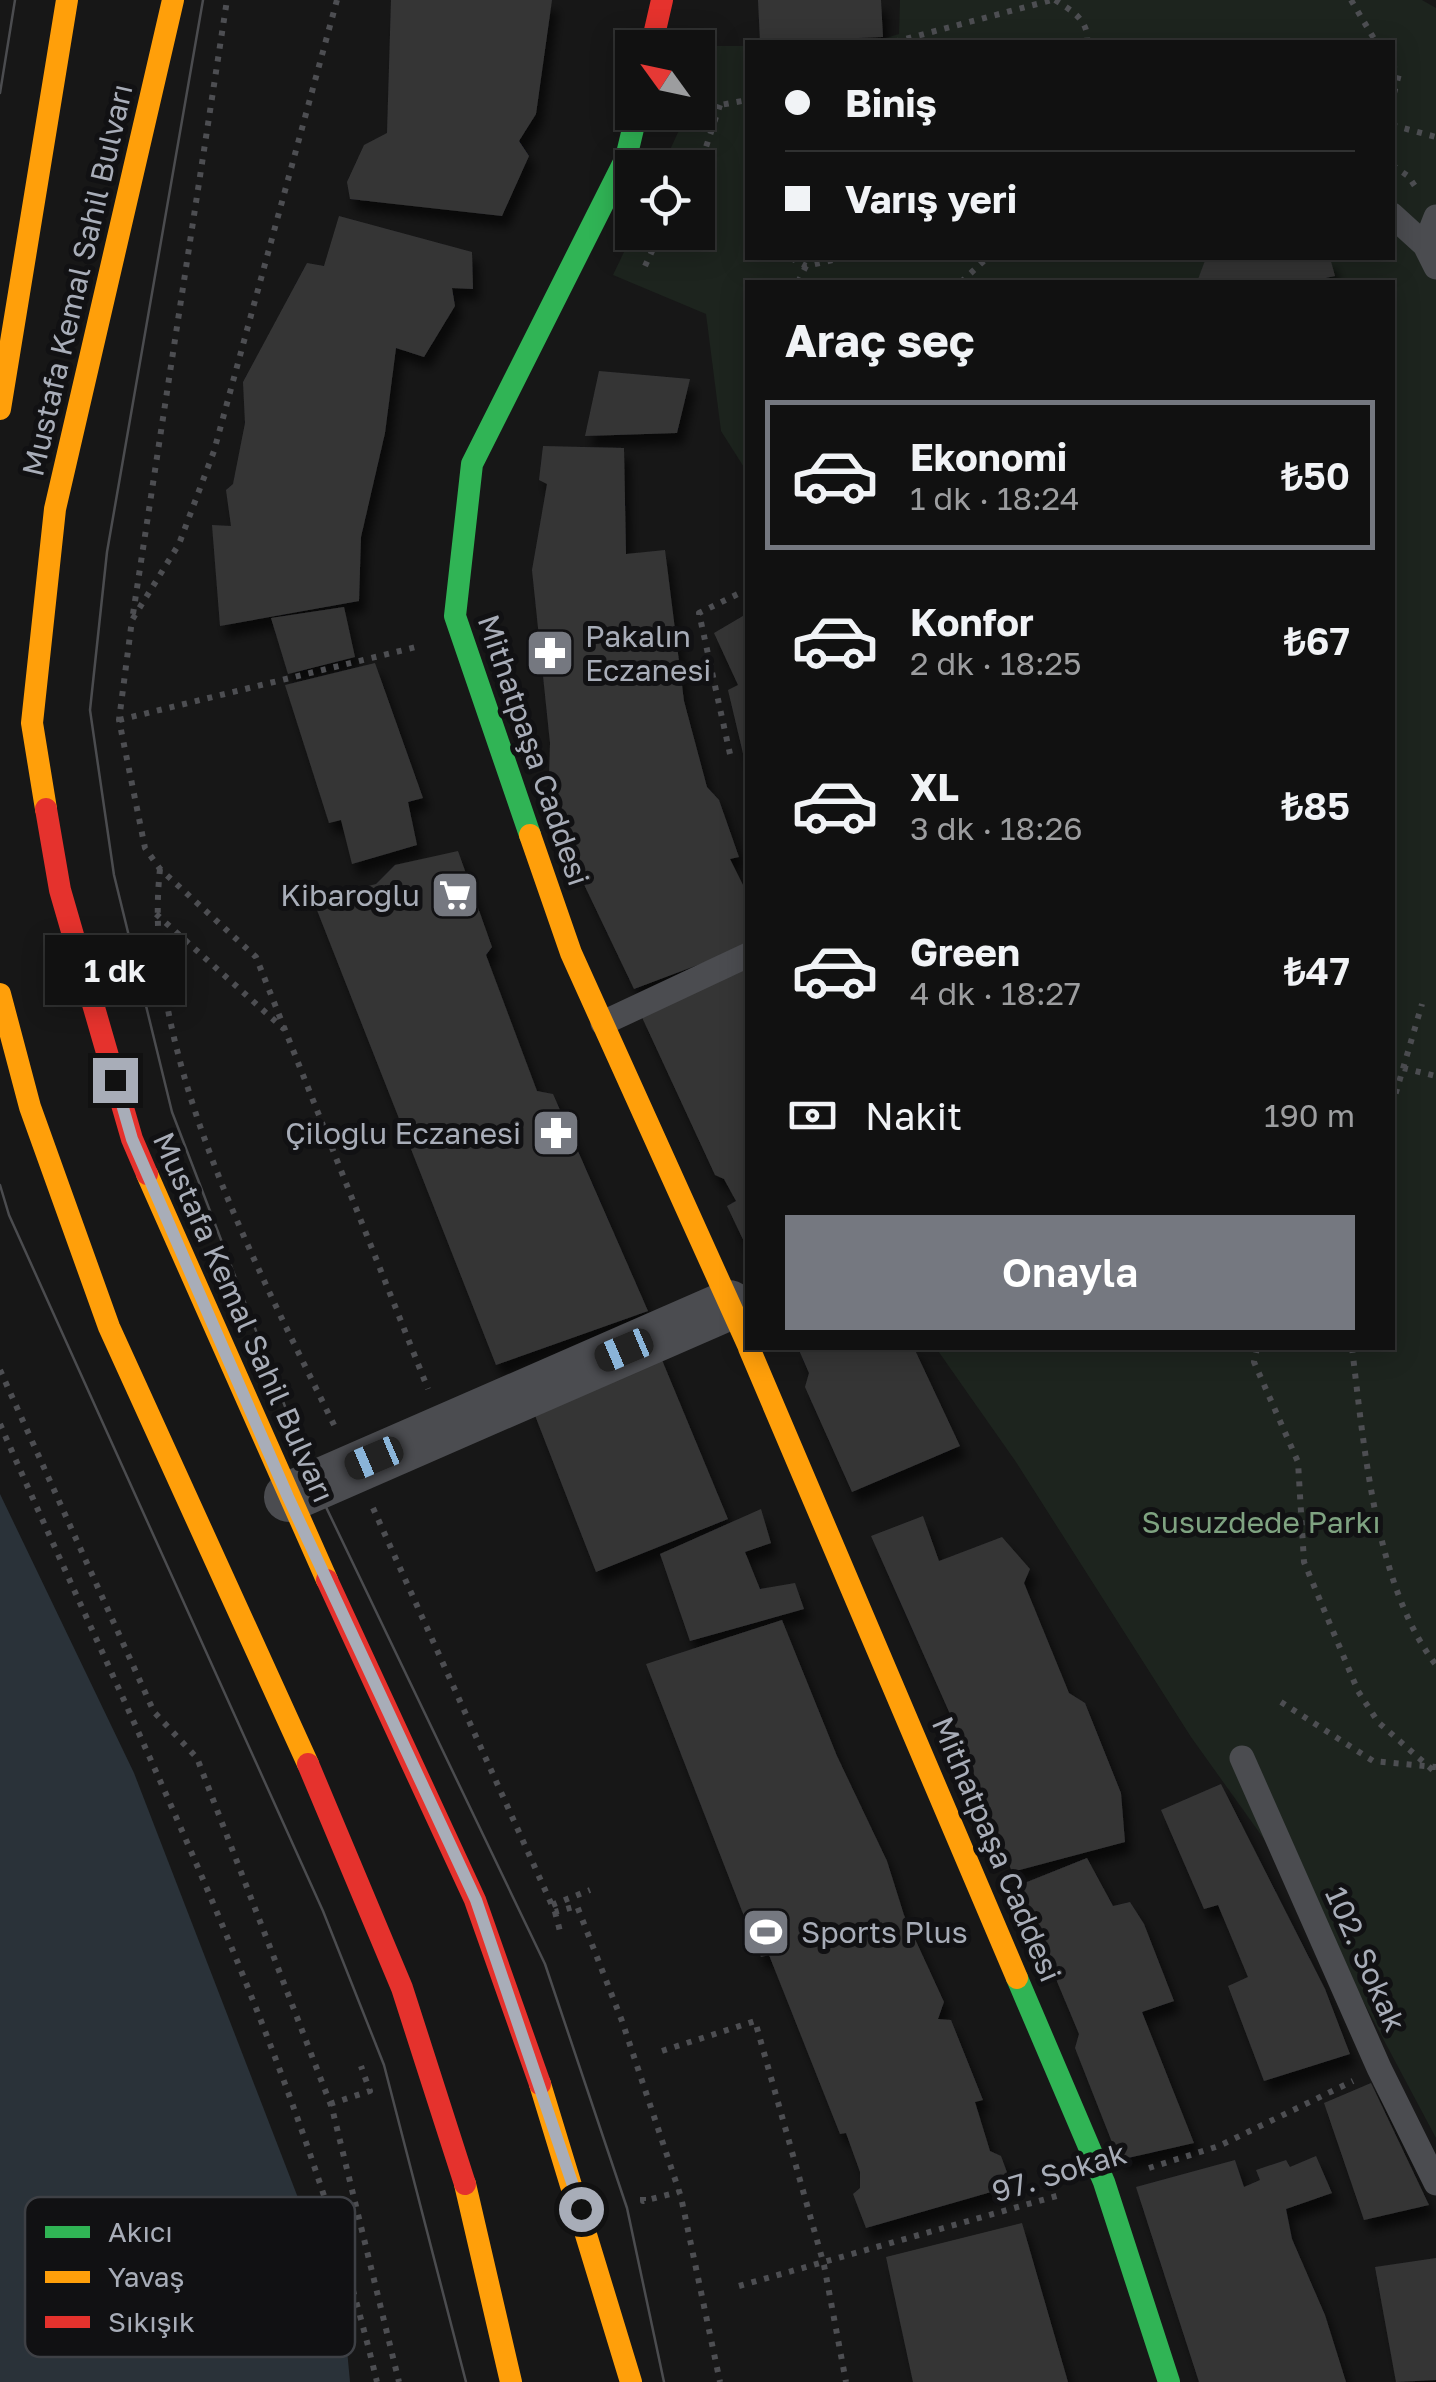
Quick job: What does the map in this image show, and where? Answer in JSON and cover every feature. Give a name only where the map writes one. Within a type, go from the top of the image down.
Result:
[{"type":"main road","name":"Mustafa Kemal Sahil Bulvarı","points":[[0,409],[66,0]]},
{"type":"main road","name":"Mustafa Kemal Sahil Bulvarı","points":[[173,0],[55,508],[32,724],[60,890],[132,1139],[288,1497],[476,1900],[560,2138],[631,2382]]},
{"type":"main road","points":[[656,30],[662,0]]},
{"type":"main road","name":"Mithatpaşa Caddesi","points":[[633,130],[626,158],[472,464],[455,616],[572,953],[743,1324]]},
{"type":"main road","points":[[0,994],[18,1077],[82,1266],[354,1864],[447,2114],[511,2382]]},
{"type":"main road","name":"Mithatpaşa Caddesi","points":[[754,1350],[1104,2182],[1169,2382]]},
{"type":"street","points":[[288,1497],[369,1481],[444,1429],[743,1324]]},
{"type":"lane","points":[[1431,256],[1436,217]]},
{"type":"lane","points":[[1395,219],[1431,256]]},
{"type":"lane","points":[[603,1023],[745,956]]},
{"type":"lane","name":"102. Sokak","points":[[1242,1758],[1379,2068],[1435,2177]]},
{"type":"path","points":[[226,0],[119,720],[145,848],[160,869],[256,957],[444,1429]]},
{"type":"path","points":[[132,620],[179,544],[214,451],[337,0]]},
{"type":"path","points":[[902,40],[1053,0],[1076,12],[1088,30],[1088,40]]},
{"type":"path","points":[[1351,0],[1355,14],[1374,40]]},
{"type":"path","points":[[715,104],[745,101]]},
{"type":"path","points":[[705,150],[720,105]]},
{"type":"path","points":[[1395,126],[1436,137]]},
{"type":"path","points":[[645,266],[653,250]]},
{"type":"path","points":[[796,260],[806,266],[833,260]]},
{"type":"path","points":[[963,280],[985,260]]},
{"type":"path","points":[[799,280],[806,266]]},
{"type":"path","points":[[730,754],[699,613],[745,590]]},
{"type":"path","points":[[119,720],[417,646]]},
{"type":"path","points":[[160,869],[155,913],[157,947],[194,1113],[259,1272],[369,1481],[370,1502],[554,1908],[561,1935]]},
{"type":"path","points":[[155,913],[286,1031]]},
{"type":"path","points":[[1395,1095],[1422,1004]]},
{"type":"path","points":[[1402,1068],[1436,1076]]},
{"type":"path","points":[[1257,1350],[1254,1362],[1298,1462],[1304,1562],[1378,1722],[1434,1769]]},
{"type":"path","points":[[1352,1350],[1364,1446],[1400,1600],[1436,1665]]},
{"type":"path","points":[[0,1370],[154,1712],[197,1758],[330,2104],[353,2197]]},
{"type":"path","points":[[0,1424],[224,1931],[323,2197]]},
{"type":"path","points":[[1280,1702],[1374,1761],[1434,1769]]},
{"type":"path","points":[[554,1908],[590,1890]]},
{"type":"path","points":[[554,1908],[577,1906],[622,2021],[679,2192],[720,2382]]},
{"type":"path","points":[[662,2051],[755,2022],[824,2265],[846,2382]]},
{"type":"path","points":[[330,2104],[370,2092],[361,2066]]},
{"type":"path","name":"97. Sokak","points":[[739,2286],[824,2265],[1219,2146],[1379,2068]]},
{"type":"path","points":[[643,2197],[643,2202],[679,2192]]},
{"type":"path","points":[[355,2205],[399,2382]]},
{"type":"path","points":[[355,2289],[377,2382]]},
{"type":"green space","name":"Susuzdede Parkı","points":[[900,0],[1422,0],[1436,8],[1436,2138],[1314,1909],[1191,1737],[1016,1462],[937,1350],[1395,1350],[1395,280],[745,280],[745,469],[721,431],[706,314],[613,275],[625,250],[715,250],[715,150],[670,150],[679,130],[715,130],[717,46],[745,46],[745,260],[1395,260],[1395,40],[878,40],[899,34]]},
{"type":"shaded area","points":[[0,1494],[134,1773],[298,2197],[25,2197],[25,2357],[348,2357],[350,2382],[0,2382]]},
{"type":"building","points":[[391,0],[552,0],[536,114],[519,141],[529,156],[502,216],[350,199],[347,182],[364,145],[387,133]]},
{"type":"building","points":[[758,0],[881,0],[883,37],[760,40]]},
{"type":"building","points":[[339,216],[472,252],[473,289],[452,288],[455,306],[424,357],[396,348],[385,433],[361,537],[359,601],[220,626],[212,525],[231,526],[226,490],[233,484],[245,423],[243,382],[307,263],[324,266]]},
{"type":"building","points":[[1205,260],[1331,260],[1335,276],[1316,280],[1198,280]]},
{"type":"building","points":[[599,371],[690,379],[677,433],[585,436]]},
{"type":"building","points":[[543,446],[624,448],[626,554],[665,550],[684,701],[707,787],[719,800],[739,857],[730,859],[745,889],[745,947],[634,989],[569,853],[572,841],[549,776],[550,743],[532,570],[547,484],[539,480]]},
{"type":"building","points":[[344,607],[355,657],[288,674],[271,618]]},
{"type":"building","points":[[745,615],[745,762],[728,690],[738,685],[714,633]]},
{"type":"building","points":[[375,663],[423,798],[408,802],[417,845],[352,864],[341,820],[329,823],[285,685]]},
{"type":"building","points":[[458,851],[492,947],[486,955],[537,1091],[553,1094],[648,1311],[496,1365],[313,900],[376,884],[395,865]]},
{"type":"building","points":[[745,969],[745,1244],[727,1206],[736,1201],[724,1179],[715,1175],[640,1013]]},
{"type":"building","points":[[657,1348],[728,1519],[596,1572],[529,1400]]},
{"type":"building","points":[[799,1350],[915,1350],[960,1446],[852,1492],[805,1387],[809,1373]]},
{"type":"building","points":[[761,1509],[771,1543],[745,1552],[760,1589],[795,1583],[804,1609],[690,1641],[660,1554]]},
{"type":"building","points":[[923,1516],[939,1561],[1002,1537],[1030,1569],[1024,1583],[1069,1693],[1085,1703],[1121,1793],[1125,1842],[1012,1872],[954,1723],[871,1536]]},
{"type":"building","points":[[782,1620],[944,2002],[938,2019],[951,2020],[983,2100],[975,2102],[990,2151],[1001,2156],[1012,2186],[866,2228],[853,2194],[860,2188],[860,2172],[846,2133],[840,2134],[769,1955],[761,1957],[646,1664]]},
{"type":"building","points":[[1221,1784],[1325,1989],[1350,2054],[1264,2081],[1228,1986],[1248,1977],[1218,1905],[1204,1909],[1161,1810]]},
{"type":"building","points":[[1087,1858],[1113,1906],[1130,1902],[1144,1924],[1174,2001],[1142,2012],[1194,2143],[1119,2160],[1075,2048],[1079,2034],[1017,1886]]},
{"type":"building","points":[[1371,2083],[1429,2205],[1364,2220],[1324,2103]]},
{"type":"building","points":[[1316,2156],[1332,2193],[1286,2209],[1292,2239],[1325,2315],[1346,2382],[1199,2382],[1136,2187],[1235,2160],[1244,2187],[1260,2180],[1256,2170],[1286,2160],[1290,2167]]},
{"type":"building","points":[[1022,2223],[1068,2382],[913,2382],[886,2257]]},
{"type":"building","points":[[1436,2258],[1436,2380],[1396,2382],[1375,2267]]},
{"type":"tram line","points":[[0,93],[15,0]]},
{"type":"tram line","points":[[203,0],[107,552],[90,710],[114,875],[172,1112],[314,1482],[545,1964],[627,2208],[664,2382]]},
{"type":"tram line","points":[[0,1185],[9,1215],[323,1911],[384,2065],[466,2382]]},
{"type":"traffic: fast","points":[[530,835],[455,616],[472,464],[626,158],[633,130]]},
{"type":"traffic: fast","points":[[1017,1978],[1104,2182],[1169,2382]]},
{"type":"traffic: slow","points":[[0,409],[67,0]]},
{"type":"traffic: slow","points":[[46,809],[32,723],[55,509],[173,0]]},
{"type":"traffic: slow","points":[[530,835],[571,953],[745,1338]]},
{"type":"traffic: slow","points":[[0,994],[30,1107],[109,1327],[308,1764]]},
{"type":"traffic: slow","points":[[147,1174],[327,1580]]},
{"type":"traffic: slow","points":[[750,1350],[1017,1978]]},
{"type":"traffic: slow","points":[[540,2084],[631,2382]]},
{"type":"traffic: slow","points":[[465,2184],[511,2382]]},
{"type":"traffic: jam","points":[[655,30],[662,0]]},
{"type":"traffic: jam","points":[[46,809],[60,890],[132,1139],[147,1174]]},
{"type":"traffic: jam","points":[[327,1580],[475,1900],[540,2084]]},
{"type":"traffic: jam","points":[[308,1764],[402,1988],[465,2184]]},
{"type":"place","name":"Pakalın Eczanesi","points":[[550,653]]},
{"type":"place","name":"Kibaroğlu","points":[[455,895]]},
{"type":"place","name":"Çiloğlu Eczanesi","points":[[556,1133]]},
{"type":"place","name":"Sports Plus","points":[[766,1932]]},
{"type":"route","points":[[115,1080],[132,1139],[288,1497],[476,1900],[581,2209]]}]
